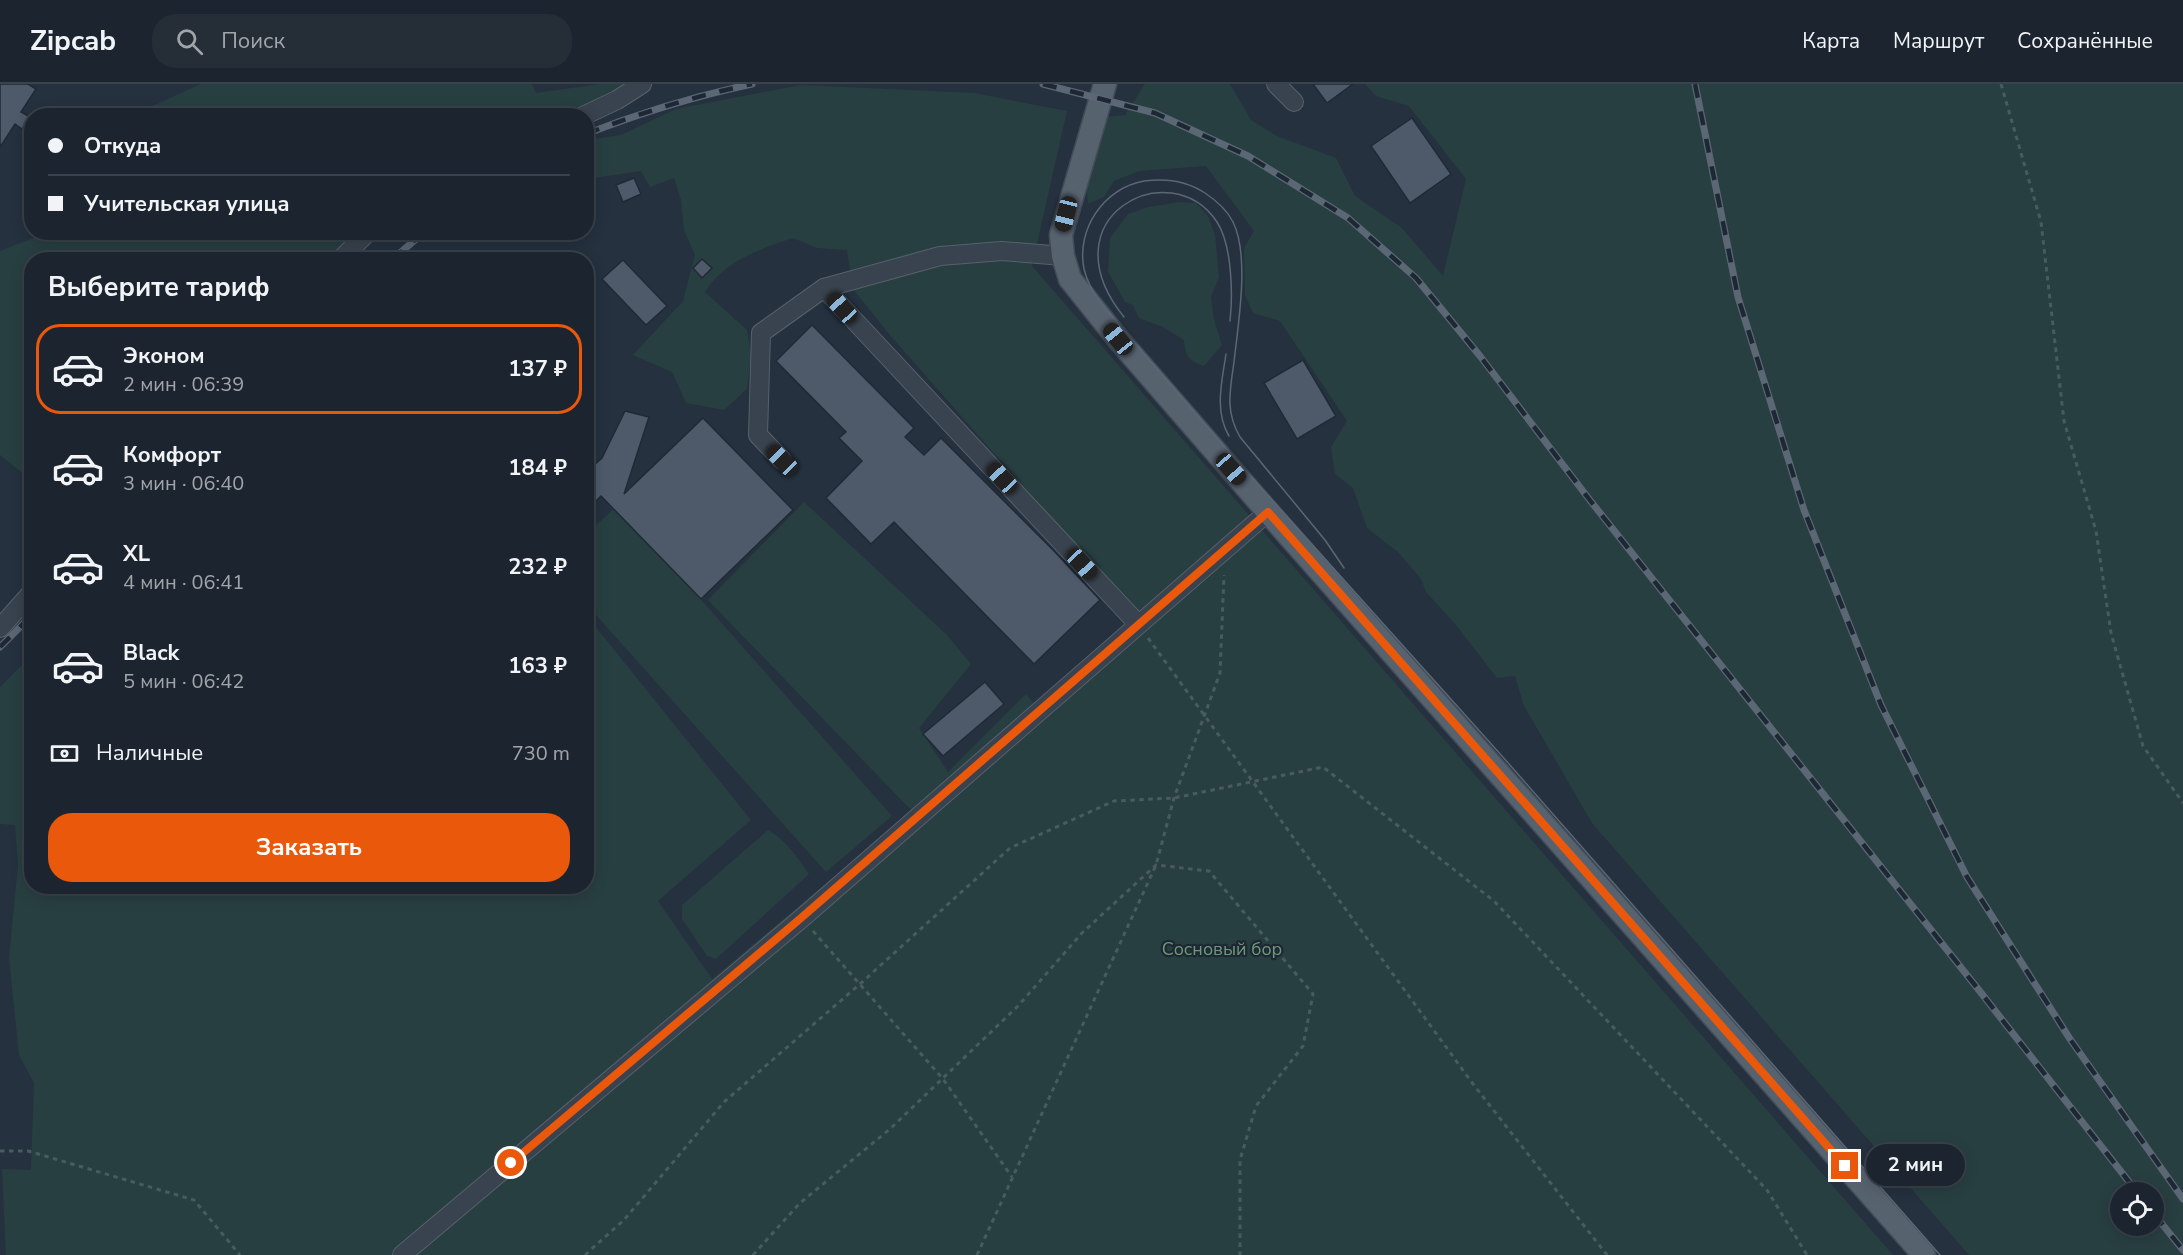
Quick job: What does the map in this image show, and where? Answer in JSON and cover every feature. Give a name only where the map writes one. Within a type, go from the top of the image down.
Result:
[{"type":"main road","points":[[1105,84],[1061,235],[1063,256],[1070,279],[1118,339],[1268,512],[1924,1255]]},
{"type":"lane","points":[[594,111],[642,84]]},
{"type":"lane","points":[[1276,84],[1294,102]]},
{"type":"lane","points":[[348,252],[360,240]]},
{"type":"lane","points":[[782,460],[758,435],[762,333],[824,288],[940,256],[1002,251],[1063,256]]},
{"type":"lane","points":[[824,288],[1138,624]]},
{"type":"lane","points":[[402,1255],[801,918],[1268,512]]},
{"type":"lane","points":[[0,628],[24,601]]},
{"type":"path","points":[[2001,84],[2041,222],[2064,421],[2097,531],[2111,633],[2143,746],[2183,803]]},
{"type":"path","points":[[977,1255],[1156,865],[1174,798],[1220,673],[1223,576],[1231,569]]},
{"type":"path","points":[[1138,624],[1473,1084],[1607,1255]]},
{"type":"path","points":[[585,1255],[624,1220],[724,1102],[860,984],[1010,848],[1114,801],[1174,798],[1323,767],[1494,901],[1767,1190],[1807,1255]]},
{"type":"path","points":[[753,1255],[800,1203],[890,1129],[943,1079],[1018,1006],[1082,933],[1156,865],[1209,871],[1313,994],[1302,1046],[1256,1106],[1240,1160],[1240,1255]]},
{"type":"path","points":[[801,918],[943,1079],[1012,1178]]},
{"type":"path","points":[[0,1151],[28,1151],[194,1200],[240,1255]]},
{"type":"green space","points":[[201,84],[532,84],[536,93],[600,84],[633,84],[594,111],[594,108],[148,108]]},
{"type":"green space","points":[[1145,84],[1230,84],[1251,120],[1277,136],[1336,158],[1355,196],[1402,228],[1443,276],[1466,179],[1409,106],[1376,96],[1365,84],[2183,84],[2183,1255],[1969,1255],[1592,823],[1524,706],[1515,676],[1497,678],[1456,625],[1426,592],[1421,579],[1398,552],[1367,528],[1353,488],[1335,474],[1331,447],[1347,421],[1280,321],[1253,313],[1245,295],[1244,248],[1254,231],[1206,166],[1139,171],[1114,181],[1104,197],[1088,204],[1086,183],[1106,117],[1125,115]]},
{"type":"green space","name":"Сосновый бор","points":[[801,85],[974,93],[1067,111],[1032,266],[1893,1255],[6,1255],[2,1169],[31,1170],[34,1083],[19,1055],[9,958],[18,865],[15,825],[0,824],[0,687],[24,663],[24,894],[594,894],[594,625],[751,820],[658,901],[712,979],[912,811],[708,600],[804,502],[946,634],[971,664],[919,728],[948,772],[1026,694],[1035,705],[1138,617],[889,334],[853,289],[847,250],[817,248],[793,238],[732,264],[713,281],[705,292],[747,330],[751,354],[747,389],[724,410],[686,403],[672,372],[633,355],[683,301],[695,255],[684,230],[681,200],[674,178],[650,187],[641,171],[594,178],[594,139],[621,135],[676,109]]},
{"type":"green space","points":[[1180,202],[1196,203],[1208,216],[1215,235],[1219,277],[1211,297],[1214,320],[1222,345],[1204,366],[1189,357],[1185,350],[1184,340],[1163,327],[1139,318],[1133,305],[1125,302],[1108,272],[1110,238],[1128,214],[1148,207]]},
{"type":"green space","points":[[28,240],[368,240],[357,252],[24,252],[24,474],[0,455],[0,251]]},
{"type":"green space","points":[[614,509],[689,586],[892,816],[826,872],[594,613],[594,527]]},
{"type":"green space","points":[[768,830],[786,844],[809,874],[716,959],[707,956],[682,919],[682,905]]},
{"type":"building","points":[[0,84],[28,84],[36,89],[21,112],[24,114],[24,126],[22,129],[15,124],[0,147]]},
{"type":"building","points":[[1313,84],[1353,84],[1327,103]]},
{"type":"building","points":[[1412,118],[1451,174],[1410,203],[1371,146]]},
{"type":"building","points":[[634,178],[641,194],[623,202],[616,185]]},
{"type":"building","points":[[702,259],[712,268],[702,278],[693,268]]},
{"type":"building","points":[[623,260],[667,306],[646,325],[602,279]]},
{"type":"building","points":[[812,325],[914,428],[905,437],[924,455],[941,438],[1100,600],[1034,664],[894,522],[871,544],[826,498],[862,461],[839,438],[846,432],[776,361]]},
{"type":"building","points":[[1303,360],[1336,416],[1297,439],[1264,383]]},
{"type":"building","points":[[625,411],[649,417],[624,494],[703,418],[793,510],[701,599],[601,496],[594,503],[594,465],[602,458]]},
{"type":"building","points":[[985,682],[1004,704],[943,756],[923,734]]},
{"type":"tram line","points":[[1344,568],[1325,540],[1235,428],[1230,409],[1230,392],[1240,310],[1242,271],[1238,236],[1231,218],[1214,199],[1191,186],[1176,181],[1144,181],[1117,192],[1105,201],[1096,213],[1084,239],[1084,269],[1091,288],[1102,305],[1229,452],[1502,756],[1940,1255]]},
{"type":"tram line","points":[[1124,317],[1103,282],[1098,250],[1106,225],[1123,206],[1146,195],[1171,193],[1196,202],[1217,222],[1222,232],[1230,270],[1230,321]]},
{"type":"tram line","points":[[1226,354],[1220,406],[1224,426],[1229,436]]},
{"type":"railway","points":[[594,131],[668,106],[752,84]]},
{"type":"railway","points":[[1043,84],[1155,113],[1248,156],[1348,218],[1416,278],[1480,356],[1589,499],[2129,1182]]},
{"type":"railway","points":[[1695,84],[1738,297],[1804,510],[1881,705],[1967,877],[2070,1039],[2183,1199]]},
{"type":"railway","points":[[401,252],[415,240]]},
{"type":"railway","points":[[0,647],[24,623]]},
{"type":"railway","points":[[2164,1226],[2183,1250]]},
{"type":"route","points":[[511,1163],[801,918],[1268,512],[1845,1166]]}]
